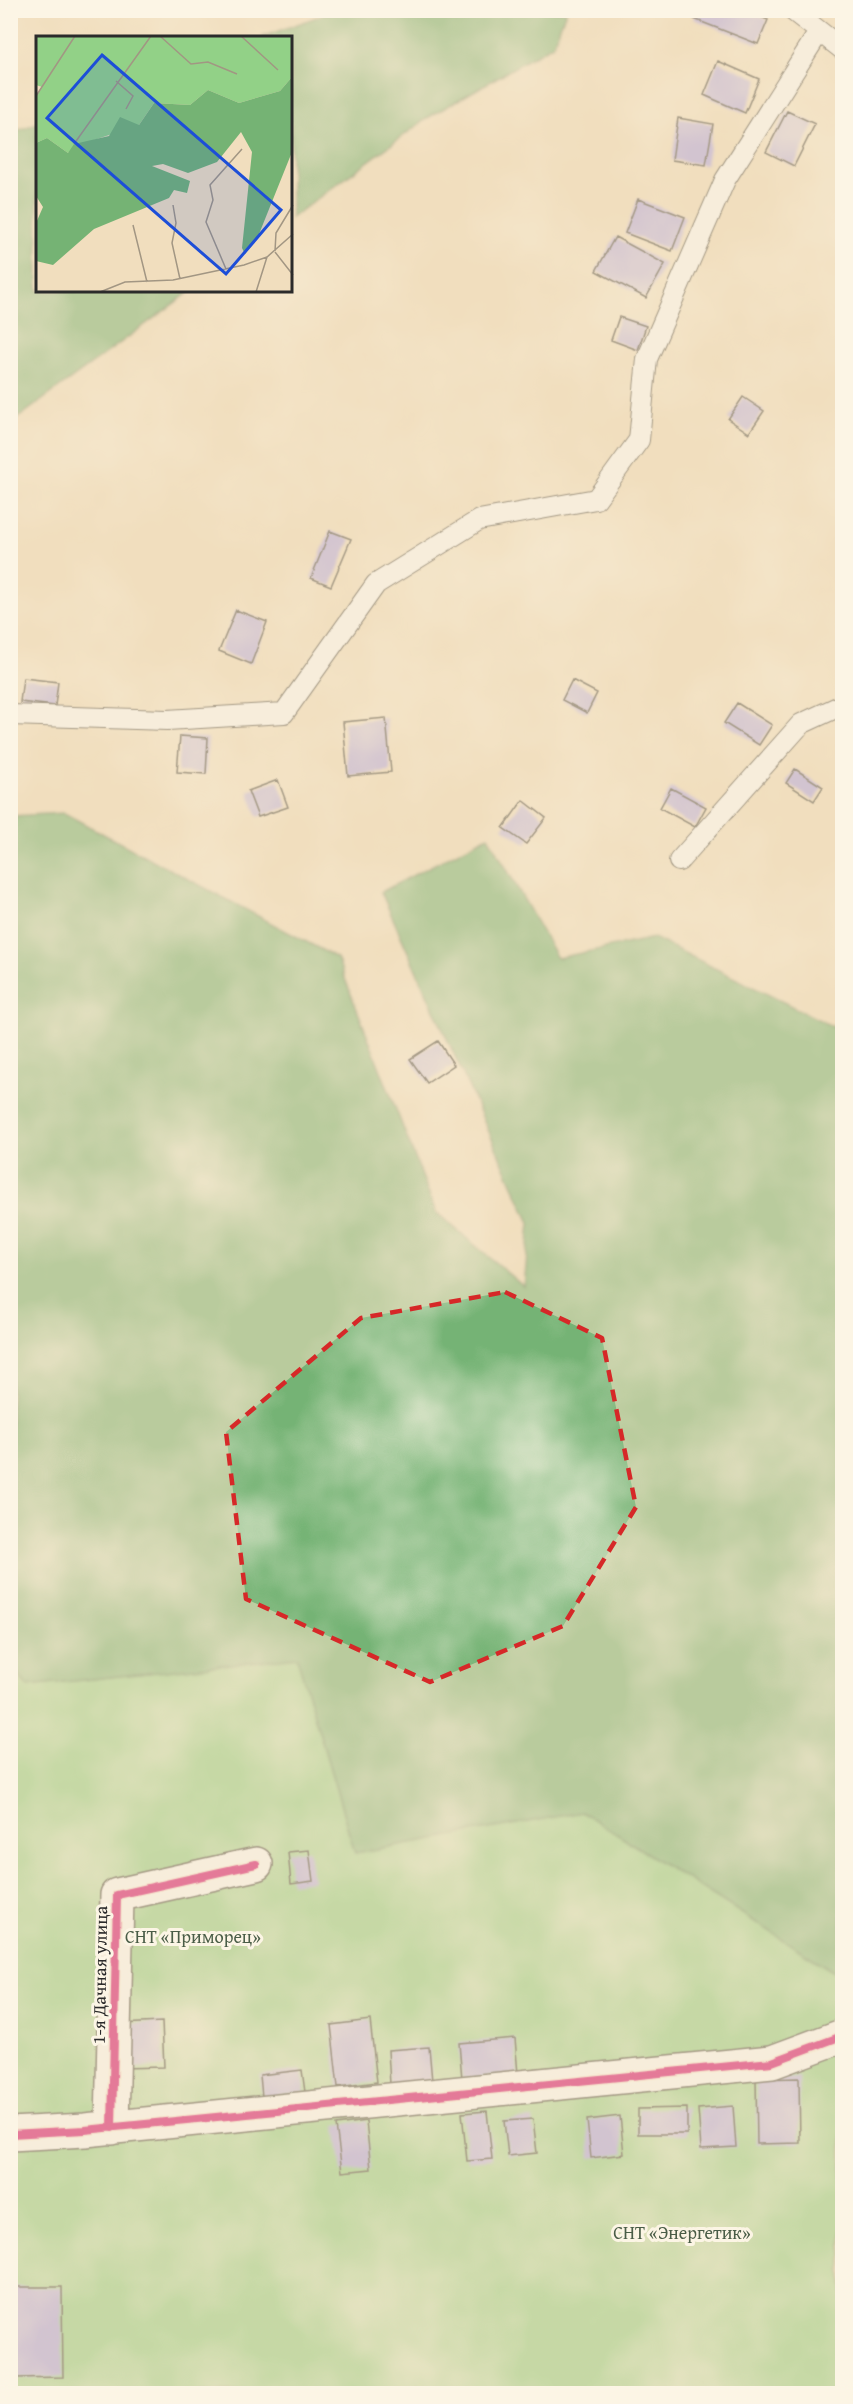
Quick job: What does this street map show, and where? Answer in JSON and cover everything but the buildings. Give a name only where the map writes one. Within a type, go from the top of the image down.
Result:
[{"type":"street","name":"1-я Дачная улица","points":[[112,2128],[117,1895],[256,1864]]},
{"type":"street","points":[[10,2134],[112,2128],[772,2062],[843,2036]]},
{"type":"lane","points":[[792,10],[843,49]]},
{"type":"lane","points":[[10,715],[167,720],[284,713],[376,584],[479,520],[596,499],[639,440],[647,359],[725,180],[819,32]]},
{"type":"lane","points":[[679,861],[801,724],[843,705]]},
{"type":"highlighted area","points":[[505,1292],[602,1338],[636,1507],[563,1626],[430,1682],[246,1599],[226,1432],[361,1318]]},
{"type":"green space","points":[[333,10],[566,11],[553,45],[429,117],[292,217],[292,36],[265,36]]},
{"type":"green space","points":[[36,123],[36,292],[190,292],[11,423],[11,133]]},
{"type":"green space","points":[[64,813],[337,958],[436,1212],[524,1287],[530,1223],[381,892],[488,836],[557,958],[654,938],[842,1031],[842,1977],[582,1812],[355,1853],[297,1657],[27,1686],[11,1665],[11,816]]},
{"type":"green space","points":[[297,1656],[355,1853],[582,1812],[842,1977],[842,2393],[11,2393],[10,1665],[27,1686]]},
{"type":"cycle path","points":[[112,2128],[117,1895],[256,1864]]},
{"type":"cycle path","points":[[10,2134],[85,2130],[772,2062],[842,2036]]},
{"type":"park label","name":"СНТ «Приморец»","points":[[193,1937]]},
{"type":"park label","name":"СНТ «Энергетик»","points":[[682,2233]]}]
